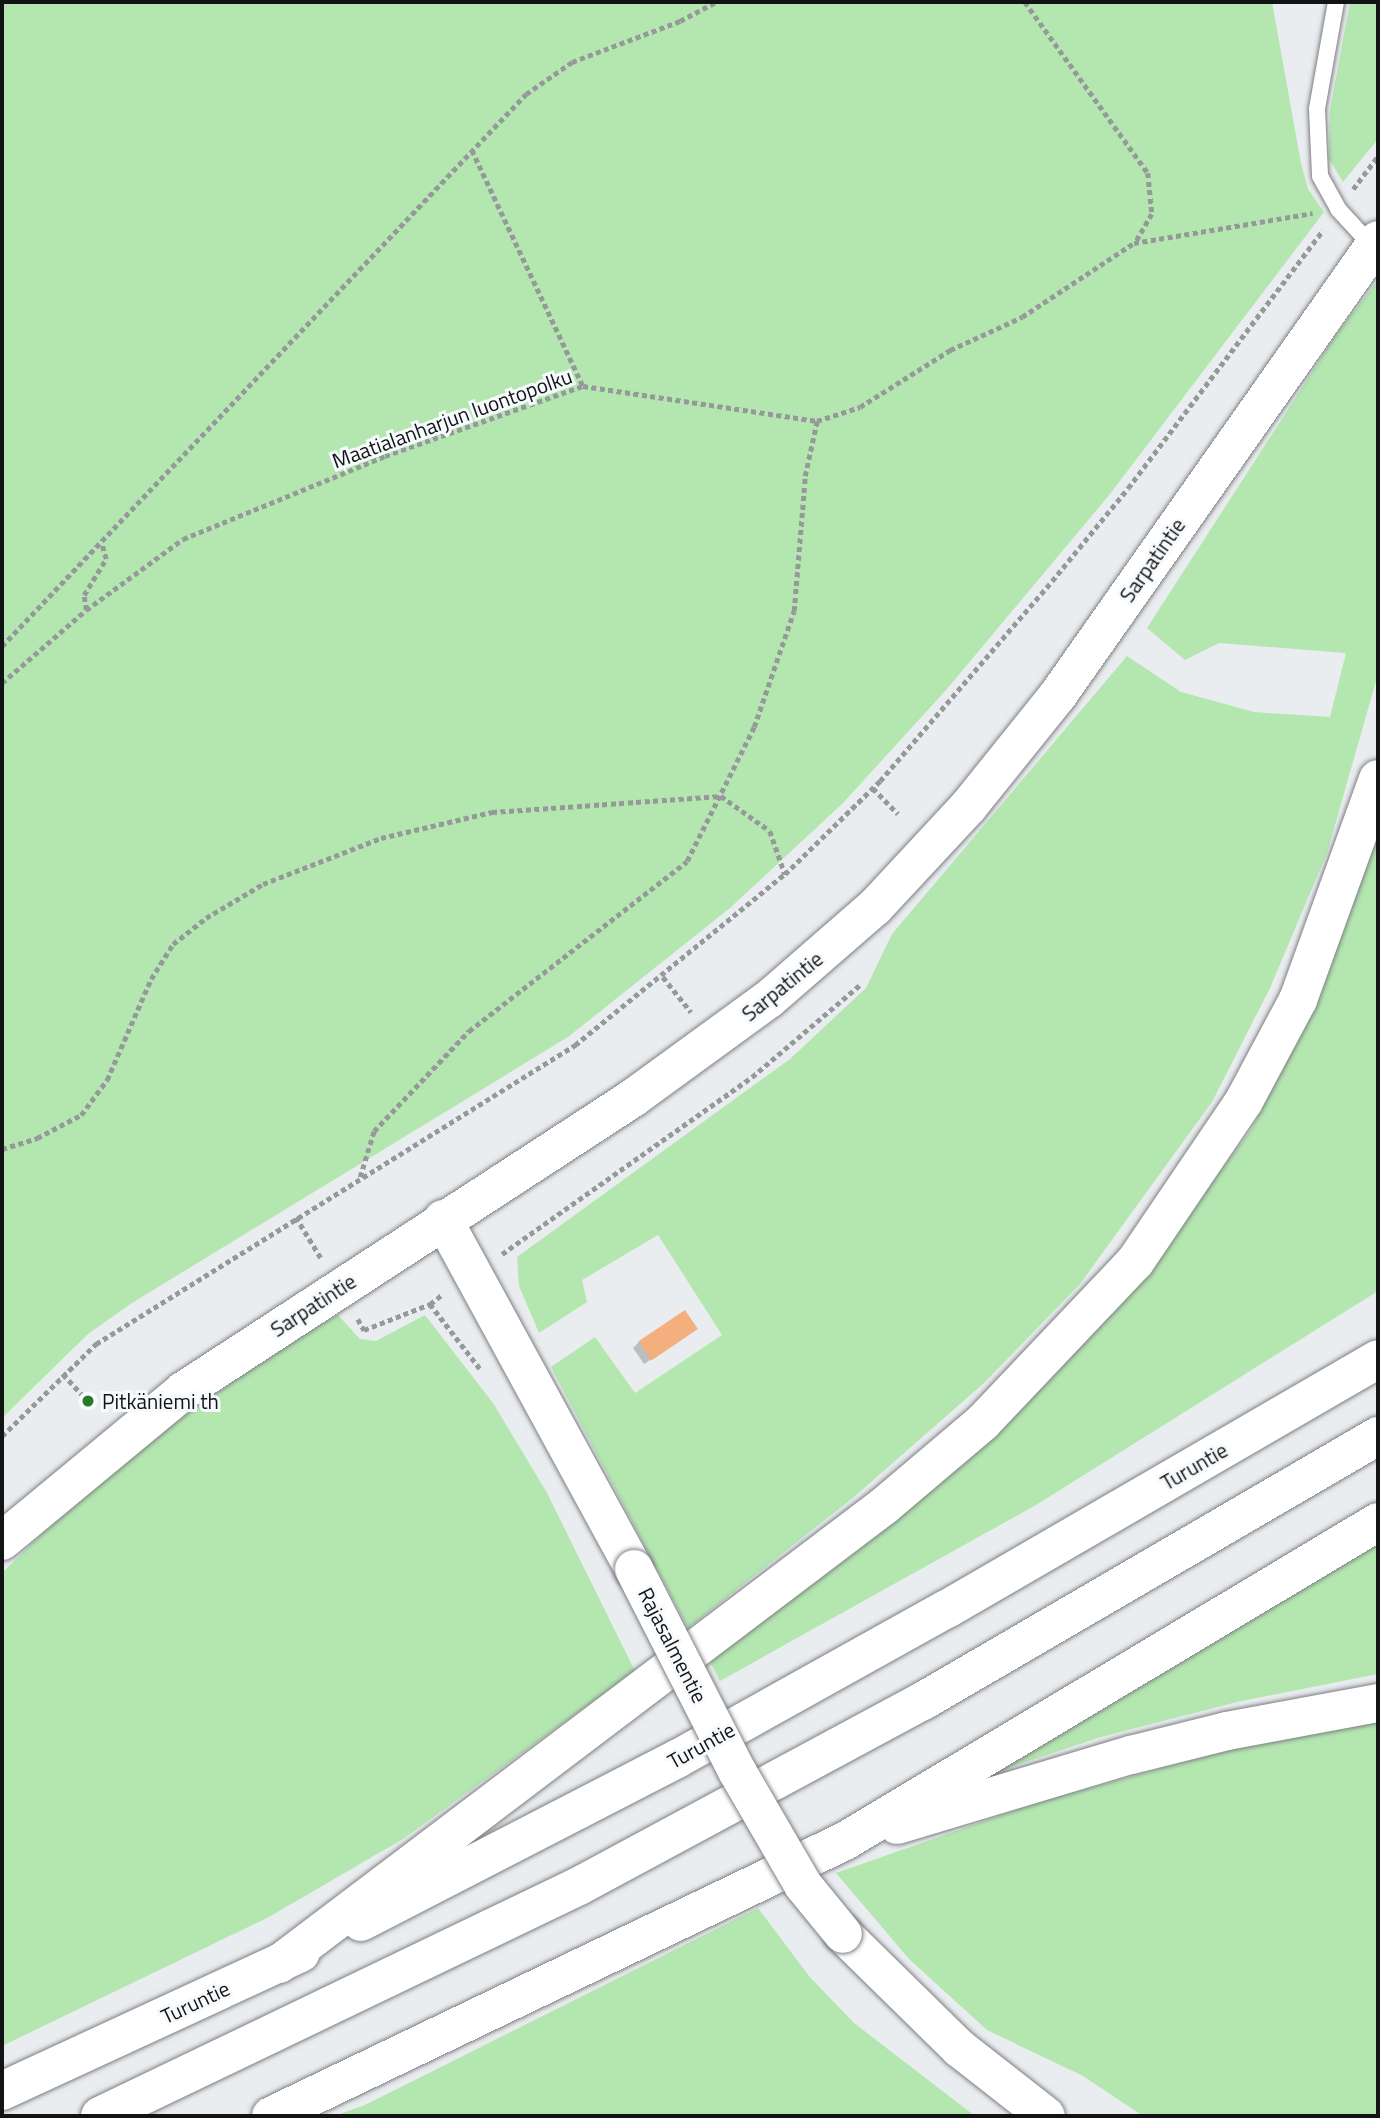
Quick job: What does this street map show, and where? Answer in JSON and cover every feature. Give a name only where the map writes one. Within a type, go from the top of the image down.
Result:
[{"type":"main road","name":"Sarpatintie","points":[[2,1541],[183,1391],[443,1219],[633,1098],[769,999],[875,907],[968,807],[1058,695],[1376,244]]},
{"type":"main road","points":[[279,1964],[884,1506],[984,1422],[1135,1262],[1244,1101],[1298,1000],[1378,779]]},
{"type":"main road","name":"Rajasalmentie","points":[[443,1219],[471,1275],[634,1569],[737,1771],[803,1885],[843,1934],[959,2049],[1046,2116]]},
{"type":"main road","name":"Turuntie","points":[[2,2091],[279,1964],[677,1759],[947,1609],[1378,1359]]},
{"type":"main road","points":[[100,2116],[579,1886],[923,1701],[1378,1436]]},
{"type":"main road","points":[[271,2116],[845,1841],[1378,1522]]},
{"type":"main road","points":[[845,1841],[1131,1755],[1227,1731],[1378,1703]]},
{"type":"lane","points":[[1336,2],[1315,144],[1320,176],[1338,209],[1376,244]]},
{"type":"path","points":[[2,646],[102,545],[173,462],[526,94],[572,62],[680,21],[715,2]]},
{"type":"path","points":[[1024,2],[1147,173],[1152,214],[1134,243]]},
{"type":"path","points":[[472,150],[583,386]]},
{"type":"path","points":[[2,1436],[63,1374],[141,1313],[575,1045],[663,977],[785,874],[873,788],[1128,488],[1378,156]]},
{"type":"path","points":[[1134,243],[1338,209]]},
{"type":"path","name":"Maatialanharjun luontopolku","points":[[2,683],[86,610],[183,539],[385,456],[583,386],[817,421],[860,407],[950,350],[1022,317],[1134,243]]},
{"type":"path","points":[[360,1178],[373,1131],[469,1031],[687,861],[758,719],[793,611],[805,476],[817,421]]},
{"type":"path","points":[[86,610],[84,595],[106,559],[102,545]]},
{"type":"path","points":[[873,788],[898,814]]},
{"type":"path","points":[[2,1149],[37,1138],[81,1115],[107,1080],[151,979],[173,944],[206,918],[263,884],[381,838],[492,813],[721,796],[770,831],[785,874]]},
{"type":"path","points":[[663,977],[695,1017]]},
{"type":"path","points":[[296,1217],[365,1330],[430,1304],[752,1077],[861,984]]},
{"type":"path","points":[[430,1304],[485,1376]]},
{"type":"path","points":[[63,1374],[88,1401]]},
{"type":"green space","points":[[2,2],[1272,2],[1301,163],[1308,189],[1324,212],[1110,494],[947,689],[843,803],[730,908],[568,1037],[132,1303],[88,1334],[2,1418]]},
{"type":"green space","points":[[1350,2],[1378,2],[1378,139],[1343,182],[1329,159],[1330,110]]},
{"type":"green space","points":[[1378,280],[1378,674],[1327,853],[1270,988],[1212,1102],[1080,1284],[984,1383],[854,1497],[688,1628],[551,1367],[595,1337],[635,1393],[722,1335],[658,1235],[582,1280],[587,1302],[539,1333],[519,1286],[517,1257],[790,1059],[866,988],[892,934],[1127,656],[1181,692],[1254,712],[1330,717],[1346,653],[1219,643],[1185,660],[1147,628],[1336,335]]},
{"type":"green space","points":[[1378,833],[1378,1291],[1036,1505],[720,1681],[707,1656],[1146,1269],[1251,1130],[1310,1007]]},
{"type":"green space","points":[[338,1315],[360,1339],[376,1341],[425,1315],[493,1403],[546,1491],[635,1671],[403,1839],[269,1917],[2,2046],[2,1573],[62,1514],[182,1417],[288,1343]]},
{"type":"green space","points":[[1378,1539],[1378,1674],[1237,1702],[1101,1737],[963,1783]]},
{"type":"green space","points":[[1378,1722],[1378,2116],[1143,2116],[1083,2076],[987,2030],[909,1959],[836,1873],[1039,1802],[1238,1747]]},
{"type":"green space","points":[[758,1908],[809,1976],[854,2023],[975,2116],[334,2116],[365,2105]]},
{"type":"building","points":[[685,1310],[698,1329],[651,1360],[639,1341]]},
{"type":"place","name":"Pitkäniemi th","points":[[88,1401]]}]
